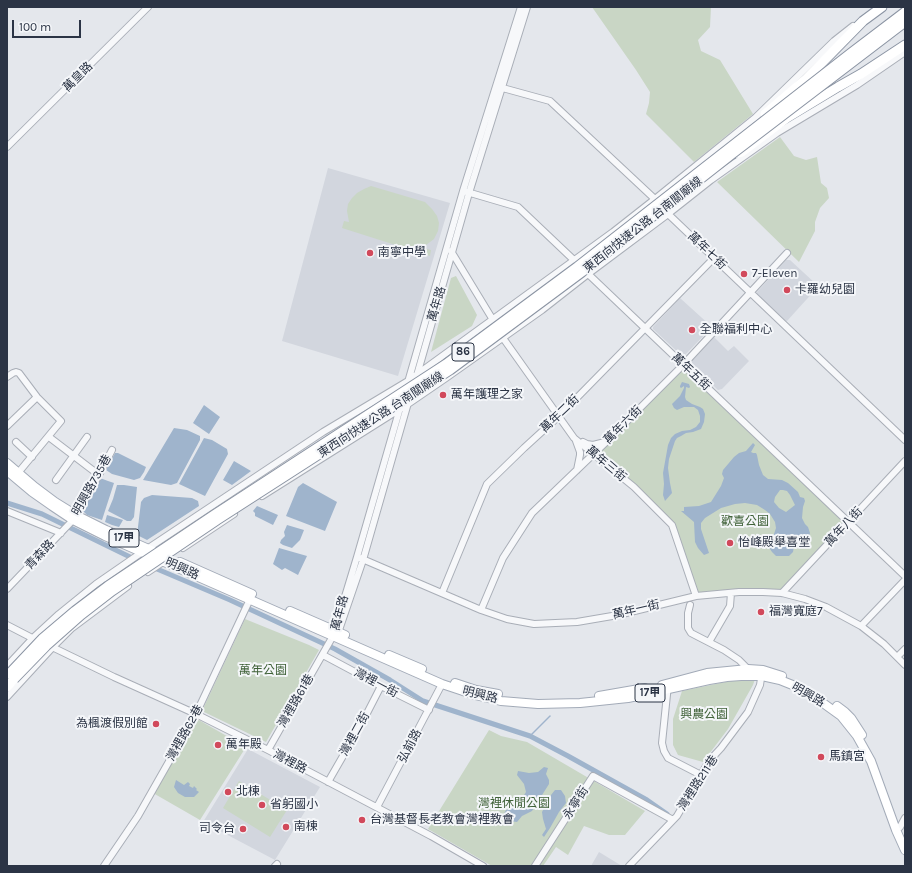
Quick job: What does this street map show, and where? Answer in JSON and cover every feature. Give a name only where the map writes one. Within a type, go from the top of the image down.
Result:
[{"type":"highway","points":[[720,155],[729,143],[772,109],[806,79],[863,21],[882,7]]},
{"type":"highway","name":"東西向快速公路 台南關廟線","points":[[7,687],[9,674],[42,639],[108,586],[446,364],[578,267],[905,12]]},
{"type":"highway","name":"東西向快速公路 台南關廟線","points":[[9,674],[46,646],[112,591],[218,520],[450,370],[582,272],[732,154],[905,22]]},
{"type":"highway","points":[[732,154],[742,152],[788,118],[905,46]]},
{"type":"main road","name":"明興路","points":[[7,463],[74,518]]},
{"type":"main road","name":"明興路","points":[[7,471],[32,492],[105,536],[145,550],[250,599],[442,684],[475,695],[494,699],[538,704],[580,703],[628,698],[707,673],[749,672],[781,675],[808,686],[845,712],[868,744],[875,760],[905,850]]},
{"type":"main road","name":"明興路","points":[[334,635],[444,679],[471,688],[501,695],[539,699],[580,698],[668,686]]},
{"type":"main road","name":"明興路","points":[[898,829],[905,838]]},
{"type":"street","name":"萬皇路","points":[[7,147],[148,7]]},
{"type":"street","name":"萬年路","points":[[499,87],[521,7]]},
{"type":"street","name":"萬年路","points":[[360,558],[399,409],[447,247],[499,87],[527,7]]},
{"type":"street","points":[[9,674],[33,638],[59,614],[96,584],[324,432],[408,381],[574,261],[655,199],[756,117],[834,41],[876,7]]},
{"type":"street","points":[[7,697],[72,628],[115,595],[242,509],[408,404],[542,310],[776,133],[850,89],[905,52]]},
{"type":"street","name":"萬年七街","points":[[499,87],[550,101],[655,199],[668,214],[905,440]]},
{"type":"street","name":"萬年路","points":[[324,653],[334,635],[360,558],[408,404],[452,253],[466,192]]},
{"type":"street","name":"萬年五街","points":[[466,192],[518,207],[905,576]]},
{"type":"street","points":[[447,247],[492,320]]},
{"type":"street","name":"萬年六街","points":[[481,610],[503,558],[532,513],[594,454],[683,365],[787,253]]},
{"type":"street","name":"萬年二街","points":[[442,593],[487,484],[559,416],[714,258]]},
{"type":"street","name":"萬年三街","points":[[503,338],[574,438],[634,487],[672,525],[696,596]]},
{"type":"street","points":[[7,377],[13,373],[19,373],[37,397],[61,421],[18,473]]},
{"type":"street","points":[[7,426],[37,397]]},
{"type":"street","points":[[49,437],[99,475]]},
{"type":"street","points":[[56,480],[87,437]]},
{"type":"street","points":[[574,438],[593,445],[606,442]]},
{"type":"street","points":[[574,438],[578,444],[580,452],[577,470]]},
{"type":"street","points":[[16,442],[32,457]]},
{"type":"street","name":"明興路735巷","points":[[74,518],[112,450]]},
{"type":"street","name":"萬年八街","points":[[782,593],[905,461]]},
{"type":"street","points":[[7,511],[61,533]]},
{"type":"street","name":"青森路","points":[[7,589],[74,518]]},
{"type":"street","name":"萬年一街","points":[[360,558],[481,610],[507,619],[534,624],[577,622],[618,615],[696,596],[731,593],[782,593],[806,599],[826,607],[861,626],[898,656],[905,664]]},
{"type":"street","points":[[861,626],[905,580]]},
{"type":"street","points":[[709,642],[730,606],[731,593]]},
{"type":"street","name":"灣裡路62巷","points":[[106,864],[138,816],[196,714],[250,599]]},
{"type":"street","points":[[690,605],[688,613],[688,628],[691,633],[724,650],[739,660],[749,672]]},
{"type":"street","name":"灣裡路","points":[[7,625],[52,648],[196,714],[268,750],[431,836],[483,866]]},
{"type":"street","points":[[898,656],[905,649]]},
{"type":"street","name":"灣裡一街","points":[[324,653],[381,686],[429,710]]},
{"type":"street","name":"灣裡路61巷","points":[[268,750],[324,653]]},
{"type":"street","name":"灣裡路211巷","points":[[630,866],[673,820],[709,761],[721,748],[748,712],[760,685],[762,674]]},
{"type":"street","name":"弘前路","points":[[377,807],[442,684]]},
{"type":"street","name":"灣裡二街","points":[[328,782],[362,723],[381,686]]},
{"type":"street","points":[[668,686],[662,743],[664,751],[668,758],[701,775]]},
{"type":"street","name":"永寧街","points":[[535,866],[593,776],[673,820]]},
{"type":"street","points":[[898,829],[905,818]]},
{"type":"street","points":[[106,864],[113,866]]},
{"type":"shaded area","name":"南寧中學","points":[[328,168],[450,203],[398,376],[282,341]]},
{"type":"shaded area","name":"卡羅幼兒園","points":[[786,260],[790,260],[816,284],[816,289],[787,321],[783,320],[757,295],[757,292]]},
{"type":"shaded area","points":[[680,298],[712,327],[685,355],[681,355],[653,329],[653,327]]},
{"type":"shaded area","points":[[714,337],[728,351],[734,346],[749,361],[722,389],[718,390],[692,365],[692,359]]},
{"type":"shaded area","name":"省躬國小","points":[[248,749],[320,787],[275,860],[203,822]]},
{"type":"shaded area","points":[[599,852],[622,866],[591,866]]},
{"type":"green space","points":[[592,7],[711,7],[710,27],[698,40],[701,51],[720,60],[753,114],[694,162],[646,114],[650,92]]},
{"type":"green space","points":[[780,137],[794,156],[806,160],[817,157],[821,183],[827,188],[829,198],[820,208],[815,222],[815,231],[799,262],[717,182]]},
{"type":"green space","points":[[371,186],[425,202],[432,209],[437,216],[439,223],[438,231],[434,239],[422,248],[431,250],[430,256],[342,228],[344,221],[349,222],[347,211],[348,204],[352,198],[357,193]]},
{"type":"green space","points":[[456,276],[477,315],[472,326],[431,352],[451,278]]},
{"type":"green space","name":"歡喜公園","points":[[683,365],[848,522],[782,593],[696,596],[672,525],[594,454]]},
{"type":"green space","name":"萬年公園","points":[[245,619],[319,650],[266,742],[202,711]]},
{"type":"green space","name":"興農公園","points":[[755,679],[728,729],[703,762],[678,755],[673,745],[673,719],[682,691],[730,681]]},
{"type":"green space","points":[[197,719],[246,747],[200,820],[153,793]]},
{"type":"green space","name":"灣裡休閒公園","points":[[489,730],[501,736],[527,742],[645,811],[625,835],[609,835],[584,826],[568,855],[556,847],[543,866],[492,866],[428,829]]},
{"type":"green space","points":[[239,781],[287,810],[270,837],[223,808]]},
{"type":"water","points":[[682,382],[689,384],[690,387],[686,387],[686,400],[703,409],[705,414],[704,422],[701,429],[686,433],[677,438],[675,441],[669,459],[668,468],[672,493],[665,501],[663,495],[663,473],[668,445],[671,438],[675,434],[696,427],[700,422],[698,410],[694,407],[684,407],[677,410],[672,404],[680,396],[684,388],[684,386],[681,388],[680,387]]},
{"type":"water","points":[[204,405],[220,417],[209,434],[193,423]]},
{"type":"water","points":[[174,428],[187,430],[200,436],[200,440],[177,483],[171,485],[143,480]]},
{"type":"water","points":[[204,438],[212,440],[227,449],[228,454],[205,496],[179,484]]},
{"type":"water","points":[[753,443],[755,445],[751,452],[756,453],[763,475],[768,479],[782,480],[788,483],[798,492],[800,497],[804,498],[805,501],[802,518],[810,533],[808,539],[794,546],[793,552],[789,556],[776,556],[768,546],[776,528],[775,522],[770,514],[757,505],[745,503],[735,504],[721,508],[705,518],[701,523],[701,529],[709,553],[704,555],[695,542],[694,522],[681,511],[684,511],[684,507],[699,506],[711,502],[724,478],[722,474],[723,470],[734,457],[739,453],[746,451]],"holes":[[[780,490],[787,491],[795,505],[786,512],[779,508],[774,502],[775,497]]]},
{"type":"water","points":[[115,453],[118,453],[146,467],[140,478],[134,480],[112,474],[106,470]]},
{"type":"water","points":[[234,461],[251,471],[232,485],[223,480]]},
{"type":"water","points":[[100,478],[114,483],[102,520],[87,515],[83,511]]},
{"type":"water","points":[[303,483],[337,502],[325,531],[286,516],[298,487]]},
{"type":"water","points":[[117,485],[137,487],[134,517],[131,521],[127,521],[108,511]]},
{"type":"water","points":[[152,495],[192,498],[198,501],[199,506],[147,540],[137,535],[141,502],[144,498]]},
{"type":"water","points":[[257,506],[278,515],[273,525],[255,516],[253,511]]},
{"type":"water","points":[[107,515],[123,520],[119,527],[105,522]]},
{"type":"water","points":[[287,525],[304,530],[300,540],[292,548],[280,543],[285,536],[284,532]]},
{"type":"water","points":[[279,548],[307,556],[298,575],[285,568],[282,570],[273,564]]},
{"type":"water","points":[[544,767],[548,768],[546,774],[549,784],[532,811],[522,816],[517,822],[510,821],[504,814],[506,810],[519,803],[526,792],[524,784],[517,775],[518,771],[529,773],[538,772]]},
{"type":"water","points":[[176,780],[184,785],[188,782],[190,784],[189,786],[193,788],[194,786],[199,792],[194,797],[185,797],[178,793],[174,787]]},
{"type":"water","points":[[555,790],[561,790],[565,796],[566,803],[544,837],[542,835],[546,829],[542,812]]},
{"type":"waterway","points":[[7,503],[42,514],[130,557]]},
{"type":"waterway","points":[[157,569],[230,600],[335,649],[390,680],[423,701],[530,736],[647,800],[667,814]]},
{"type":"waterway","points":[[530,736],[550,716]]},
{"type":"place","name":"南寧中學","points":[[370,253]]},
{"type":"place","name":"7-Eleven","points":[[744,274]]},
{"type":"place","name":"卡羅幼兒園","points":[[787,290]]},
{"type":"place","name":"全聯福利中心","points":[[692,330]]},
{"type":"place","name":"萬年護理之家","points":[[443,395]]},
{"type":"place","name":"怡峰殿舉喜堂","points":[[730,543]]},
{"type":"place","name":"福灣寬庭7","points":[[761,612]]},
{"type":"place","name":"為楓渡假別館","points":[[156,724]]},
{"type":"place","name":"萬年殿","points":[[218,745]]},
{"type":"place","name":"馬鎮宮","points":[[821,757]]},
{"type":"place","name":"北棟","points":[[228,792]]},
{"type":"place","name":"省躬國小","points":[[262,805]]},
{"type":"place","name":"台灣基督長老教會灣裡教會","points":[[362,820]]},
{"type":"place","name":"南棟","points":[[286,827]]},
{"type":"place","name":"司令台","points":[[243,829]]}]
